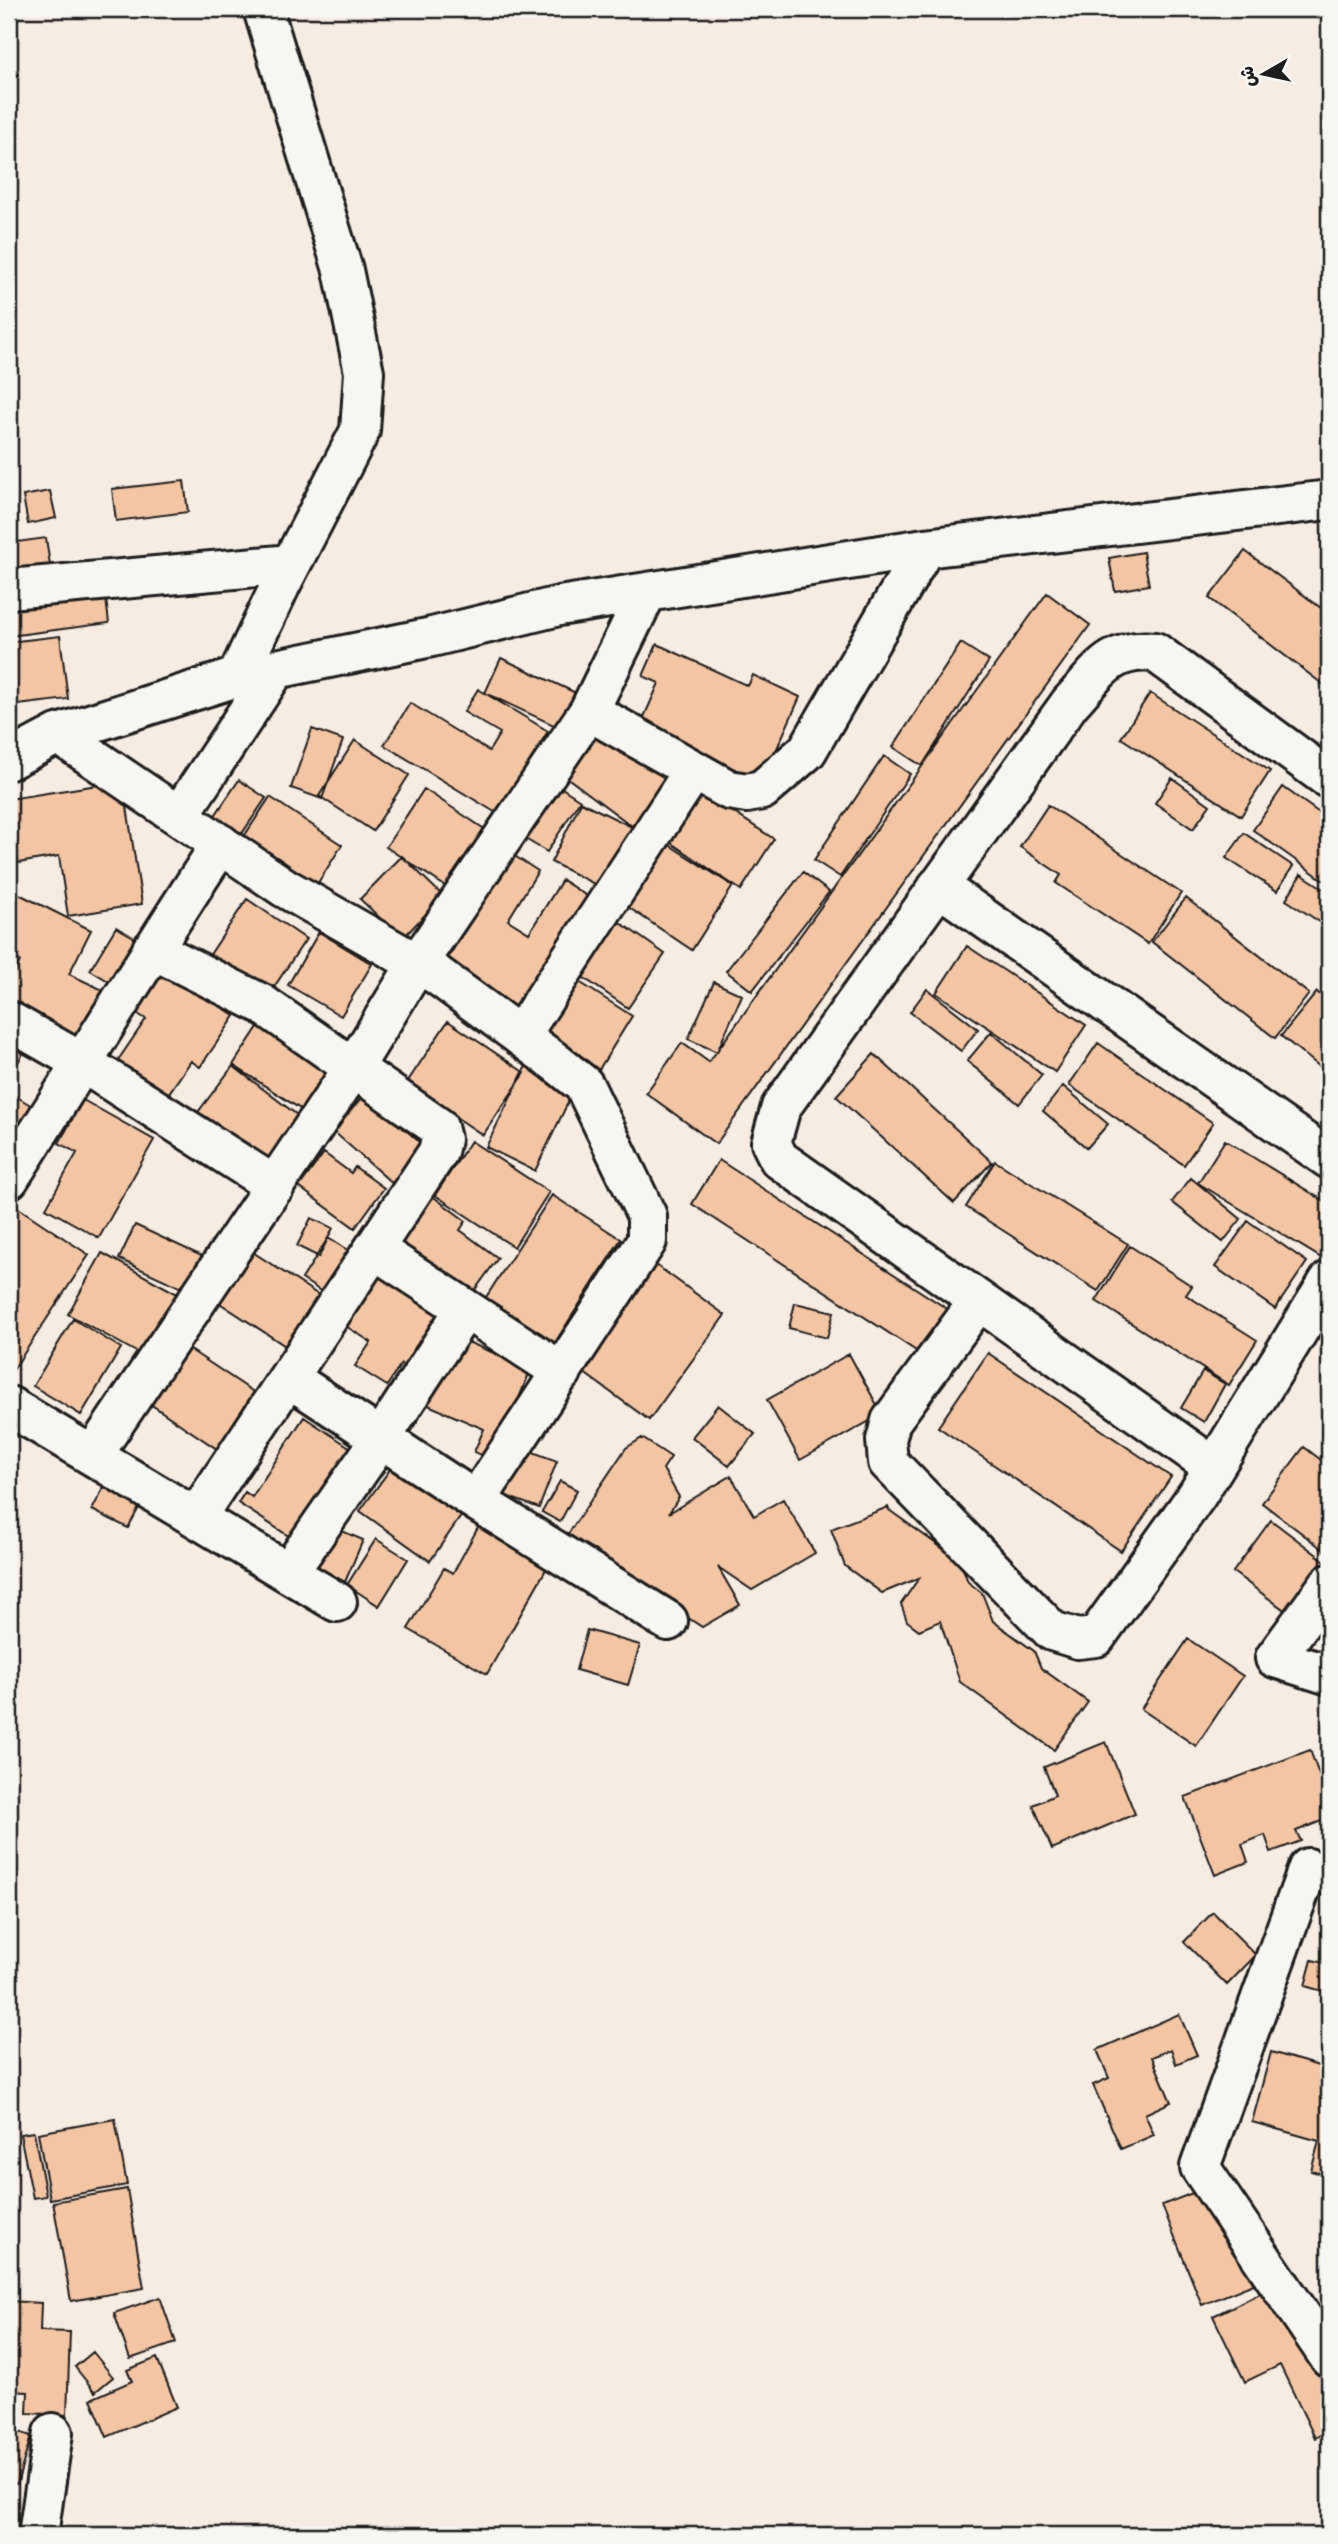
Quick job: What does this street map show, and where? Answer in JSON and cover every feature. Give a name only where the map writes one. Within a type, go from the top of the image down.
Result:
[{"type":"street","points":[[237,677],[291,564],[360,431],[364,372],[343,270],[264,9]]},
{"type":"street","points":[[9,760],[58,734],[237,677],[432,637],[559,606],[925,548],[1329,499]]},
{"type":"street","points":[[589,711],[729,790],[747,793],[762,790],[807,751],[925,548]]},
{"type":"street","points":[[9,589],[291,564]]},
{"type":"street","points":[[93,1455],[354,1068],[417,964],[589,711],[647,592]]},
{"type":"street","points":[[1214,1467],[779,1159],[771,1143],[781,1107],[1070,703],[1113,657],[1137,650],[1155,652],[1329,779]]},
{"type":"street","points":[[179,816],[276,669]]},
{"type":"street","points":[[58,734],[285,888],[417,964],[520,1036],[584,1086],[647,1216],[647,1241],[477,1501]]},
{"type":"street","points":[[520,1036],[694,770]]},
{"type":"street","points":[[9,1179],[152,949],[221,844]]},
{"type":"street","points":[[939,886],[1329,1159]]},
{"type":"street","points":[[152,949],[262,1004],[438,1127],[441,1139],[438,1152],[196,1517]]},
{"type":"street","points":[[9,1021],[83,1063],[275,1186]]},
{"type":"street","points":[[374,1249],[562,1372]]},
{"type":"street","points":[[978,1302],[891,1422],[886,1440],[888,1462],[1052,1631],[1078,1639],[1096,1637],[1214,1467],[1329,1281]]},
{"type":"street","points":[[288,1573],[380,1440],[465,1309]]},
{"type":"street","points":[[289,1378],[380,1440],[668,1621]]},
{"type":"street","points":[[9,1406],[337,1602]]},
{"type":"street","points":[[1329,1584],[1275,1658],[1329,1675]]},
{"type":"street","points":[[1308,1868],[1200,2167],[1329,2357]]},
{"type":"street","points":[[38,2535],[54,2433]]},
{"type":"building","points":[[184,481],[188,512],[116,521],[112,489]]},
{"type":"building","points":[[50,491],[56,518],[28,524],[23,496]]},
{"type":"building","points":[[46,538],[51,572],[9,577],[9,543]]},
{"type":"building","points":[[1245,551],[1329,614],[1329,689],[1209,598]]},
{"type":"building","points":[[1143,552],[1149,585],[1115,591],[1109,558]]},
{"type":"building","points":[[105,591],[109,623],[9,636],[9,603]]},
{"type":"building","points":[[1047,593],[1090,625],[716,1144],[646,1093],[682,1043],[709,1062]]},
{"type":"building","points":[[60,636],[68,699],[9,706],[9,642]]},
{"type":"building","points":[[961,643],[989,661],[922,766],[893,747]]},
{"type":"building","points":[[657,644],[748,686],[753,675],[800,697],[762,782],[640,726],[659,683],[643,676]]},
{"type":"building","points":[[501,658],[576,693],[560,728],[485,693]]},
{"type":"building","points":[[478,689],[548,731],[498,814],[384,745],[410,703],[489,751],[500,733],[464,712]]},
{"type":"building","points":[[1150,693],[1270,771],[1241,816],[1121,738]]},
{"type":"building","points":[[604,723],[674,776],[636,829],[565,776]]},
{"type":"building","points":[[312,729],[343,740],[322,799],[291,788]]},
{"type":"building","points":[[355,740],[409,775],[373,831],[319,796]]},
{"type":"building","points":[[884,756],[910,774],[840,877],[814,860]]},
{"type":"building","points":[[1172,778],[1210,805],[1193,829],[1155,803]]},
{"type":"building","points":[[239,780],[266,798],[239,838],[212,820]]},
{"type":"building","points":[[123,781],[142,904],[68,916],[59,856],[18,863],[9,799]]},
{"type":"building","points":[[556,784],[580,800],[547,852],[522,837]]},
{"type":"building","points":[[1283,787],[1329,820],[1329,884],[1253,830]]},
{"type":"building","points":[[424,789],[486,830],[448,888],[386,847]]},
{"type":"building","points":[[701,791],[774,839],[741,890],[668,841]]},
{"type":"building","points":[[270,797],[342,845],[314,889],[241,841]]},
{"type":"building","points":[[581,802],[636,829],[606,890],[551,862]]},
{"type":"building","points":[[1048,805],[1181,893],[1148,944],[1056,883],[1061,875],[1020,847]]},
{"type":"building","points":[[1244,833],[1293,866],[1277,891],[1226,858]]},
{"type":"building","points":[[663,841],[733,886],[692,950],[622,903]]},
{"type":"building","points":[[513,855],[538,871],[508,920],[529,933],[562,880],[596,902],[525,1015],[444,964]]},
{"type":"building","points":[[402,856],[443,896],[402,939],[360,899]]},
{"type":"building","points":[[803,872],[829,892],[752,991],[726,971]]},
{"type":"building","points":[[1301,874],[1329,892],[1329,928],[1286,900]]},
{"type":"building","points":[[9,889],[91,930],[69,974],[109,993],[83,1045],[9,1008],[9,984],[20,961],[9,955]]},
{"type":"building","points":[[1186,898],[1309,994],[1275,1038],[1152,942]]},
{"type":"building","points":[[247,899],[306,939],[266,999],[207,959]]},
{"type":"building","points":[[608,914],[665,954],[628,1008],[571,969]]},
{"type":"building","points":[[116,927],[146,944],[120,988],[90,970]]},
{"type":"building","points":[[319,932],[372,964],[341,1016],[288,985]]},
{"type":"building","points":[[967,946],[1086,1025],[1055,1072],[936,993]]},
{"type":"building","points":[[167,968],[235,1016],[200,1067],[191,1061],[162,1103],[112,1069],[146,1019],[136,1013]]},
{"type":"building","points":[[567,974],[632,1016],[598,1071],[533,1030]]},
{"type":"building","points":[[714,982],[742,995],[717,1052],[688,1039]]},
{"type":"building","points":[[927,989],[978,1029],[961,1051],[910,1012]]},
{"type":"building","points":[[1317,992],[1329,1002],[1329,1074],[1281,1036]]},
{"type":"building","points":[[267,1013],[335,1059],[302,1110],[233,1065]]},
{"type":"building","points":[[448,1021],[525,1073],[483,1135],[406,1084]]},
{"type":"building","points":[[9,1025],[32,1039],[9,1077]]},
{"type":"building","points":[[991,1032],[1042,1075],[1019,1104],[967,1061]]},
{"type":"building","points":[[1098,1043],[1213,1123],[1184,1165],[1069,1085]]},
{"type":"building","points":[[874,1054],[992,1162],[954,1203],[836,1096]]},
{"type":"building","points":[[527,1064],[575,1088],[535,1171],[486,1147]]},
{"type":"building","points":[[233,1066],[305,1121],[267,1171],[195,1116]]},
{"type":"building","points":[[1063,1086],[1108,1124],[1087,1148],[1043,1111]]},
{"type":"building","points":[[9,1092],[37,1109],[9,1155]]},
{"type":"building","points":[[365,1094],[425,1147],[393,1184],[333,1131]]},
{"type":"building","points":[[83,1100],[154,1140],[99,1238],[46,1208],[77,1153],[59,1143]]},
{"type":"building","points":[[1225,1140],[1329,1204],[1329,1249],[1323,1259],[1198,1183]]},
{"type":"building","points":[[471,1141],[549,1192],[514,1247],[435,1195]]},
{"type":"building","points":[[324,1153],[351,1173],[355,1167],[384,1188],[355,1228],[299,1187]]},
{"type":"building","points":[[719,1160],[955,1314],[927,1358],[692,1204]]},
{"type":"building","points":[[995,1161],[1128,1244],[1098,1291],[966,1207]]},
{"type":"building","points":[[1191,1178],[1241,1219],[1223,1242],[1172,1202]]},
{"type":"building","points":[[431,1195],[466,1221],[460,1230],[498,1258],[469,1298],[395,1245]]},
{"type":"building","points":[[552,1195],[621,1239],[549,1352],[479,1308]]},
{"type":"building","points":[[11,1203],[89,1255],[13,1370],[9,1368]]},
{"type":"building","points":[[311,1218],[333,1228],[319,1257],[297,1246]]},
{"type":"building","points":[[1248,1221],[1307,1262],[1275,1309],[1215,1267]]},
{"type":"building","points":[[135,1225],[204,1257],[188,1291],[119,1259]]},
{"type":"building","points":[[328,1238],[359,1257],[333,1299],[302,1279]]},
{"type":"building","points":[[1130,1246],[1192,1286],[1186,1295],[1257,1340],[1229,1385],[1096,1301]]},
{"type":"building","points":[[245,1247],[320,1296],[287,1347],[212,1298]]},
{"type":"building","points":[[102,1253],[183,1297],[149,1359],[68,1314]]},
{"type":"building","points":[[652,1262],[725,1315],[649,1420],[576,1367]]},
{"type":"building","points":[[377,1273],[451,1320],[416,1374],[401,1364],[387,1386],[355,1366],[371,1342],[344,1325]]},
{"type":"building","points":[[795,1303],[834,1312],[827,1338],[789,1328]]},
{"type":"building","points":[[73,1319],[121,1348],[81,1415],[33,1386]]},
{"type":"building","points":[[456,1337],[531,1369],[504,1434],[498,1462],[474,1452],[484,1429],[428,1405]]},
{"type":"building","points":[[174,1339],[255,1393],[217,1449],[137,1395]]},
{"type":"building","points":[[988,1353],[1171,1477],[1121,1551],[938,1427]]},
{"type":"building","points":[[849,1354],[882,1414],[800,1460],[767,1400]]},
{"type":"building","points":[[1203,1371],[1225,1384],[1204,1422],[1181,1408]]},
{"type":"building","points":[[718,1405],[755,1434],[729,1466],[692,1437]]},
{"type":"building","points":[[304,1417],[360,1454],[304,1546],[238,1503],[245,1492],[252,1497]]},
{"type":"building","points":[[642,1438],[671,1457],[663,1469],[679,1497],[669,1513],[731,1476],[754,1516],[783,1499],[815,1553],[752,1590],[718,1567],[740,1605],[702,1627],[566,1537],[626,1448]]},
{"type":"building","points":[[517,1446],[557,1461],[539,1508],[498,1493]]},
{"type":"building","points":[[1304,1447],[1329,1466],[1329,1554],[1262,1503]]},
{"type":"building","points":[[399,1457],[468,1506],[430,1561],[360,1511]]},
{"type":"building","points":[[560,1481],[577,1490],[560,1522],[542,1512]]},
{"type":"building","points":[[105,1485],[141,1504],[128,1528],[92,1510]]},
{"type":"building","points":[[888,1507],[960,1561],[968,1582],[982,1593],[993,1621],[1034,1651],[1041,1668],[1088,1702],[1054,1750],[960,1682],[940,1621],[919,1630],[907,1621],[901,1604],[919,1578],[882,1593],[845,1566],[831,1529]]},
{"type":"building","points":[[485,1515],[554,1555],[487,1674],[408,1629],[444,1568],[453,1573]]},
{"type":"building","points":[[1271,1520],[1329,1564],[1329,1578],[1298,1620],[1233,1572]]},
{"type":"building","points":[[328,1525],[363,1540],[345,1582],[310,1567]]},
{"type":"building","points":[[376,1539],[408,1559],[379,1606],[347,1585]]},
{"type":"building","points":[[587,1630],[640,1645],[628,1685],[576,1670]]},
{"type":"building","points":[[1188,1639],[1243,1676],[1196,1746],[1141,1709]]},
{"type":"building","points":[[1106,1742],[1135,1814],[1052,1849],[1033,1805],[1055,1795],[1044,1767]]},
{"type":"building","points":[[1310,1750],[1329,1802],[1329,1818],[1296,1831],[1301,1841],[1271,1852],[1265,1835],[1242,1844],[1248,1862],[1215,1875],[1185,1797]]},
{"type":"building","points":[[1213,1912],[1256,1955],[1227,1985],[1184,1942]]},
{"type":"building","points":[[1312,1960],[1329,1964],[1329,1993],[1305,1986]]},
{"type":"building","points":[[1179,2014],[1197,2055],[1176,2064],[1171,2049],[1152,2057],[1171,2102],[1145,2114],[1154,2135],[1121,2149],[1093,2085],[1109,2078],[1097,2050]]},
{"type":"building","points":[[1271,2052],[1329,2069],[1329,2176],[1311,2171],[1319,2141],[1252,2122]]},
{"type":"building","points":[[115,2119],[127,2185],[50,2199],[38,2133]]},
{"type":"building","points":[[34,2132],[46,2196],[33,2198],[20,2134]]},
{"type":"building","points":[[1218,2183],[1273,2276],[1202,2305],[1162,2205]]},
{"type":"building","points":[[127,2189],[144,2288],[71,2301],[53,2202]]},
{"type":"building","points":[[1283,2282],[1329,2330],[1329,2431],[1315,2438],[1280,2365],[1245,2382],[1213,2316]]},
{"type":"building","points":[[160,2297],[176,2343],[130,2359],[114,2313]]},
{"type":"building","points":[[9,2301],[41,2303],[40,2331],[70,2332],[67,2415],[27,2413],[28,2392],[9,2391]]},
{"type":"building","points":[[93,2352],[113,2377],[95,2392],[75,2367]]},
{"type":"building","points":[[157,2358],[177,2407],[107,2437],[91,2399],[132,2381],[127,2370]]},
{"type":"building","points":[[9,2429],[31,2436],[17,2484],[9,2482]]}]
